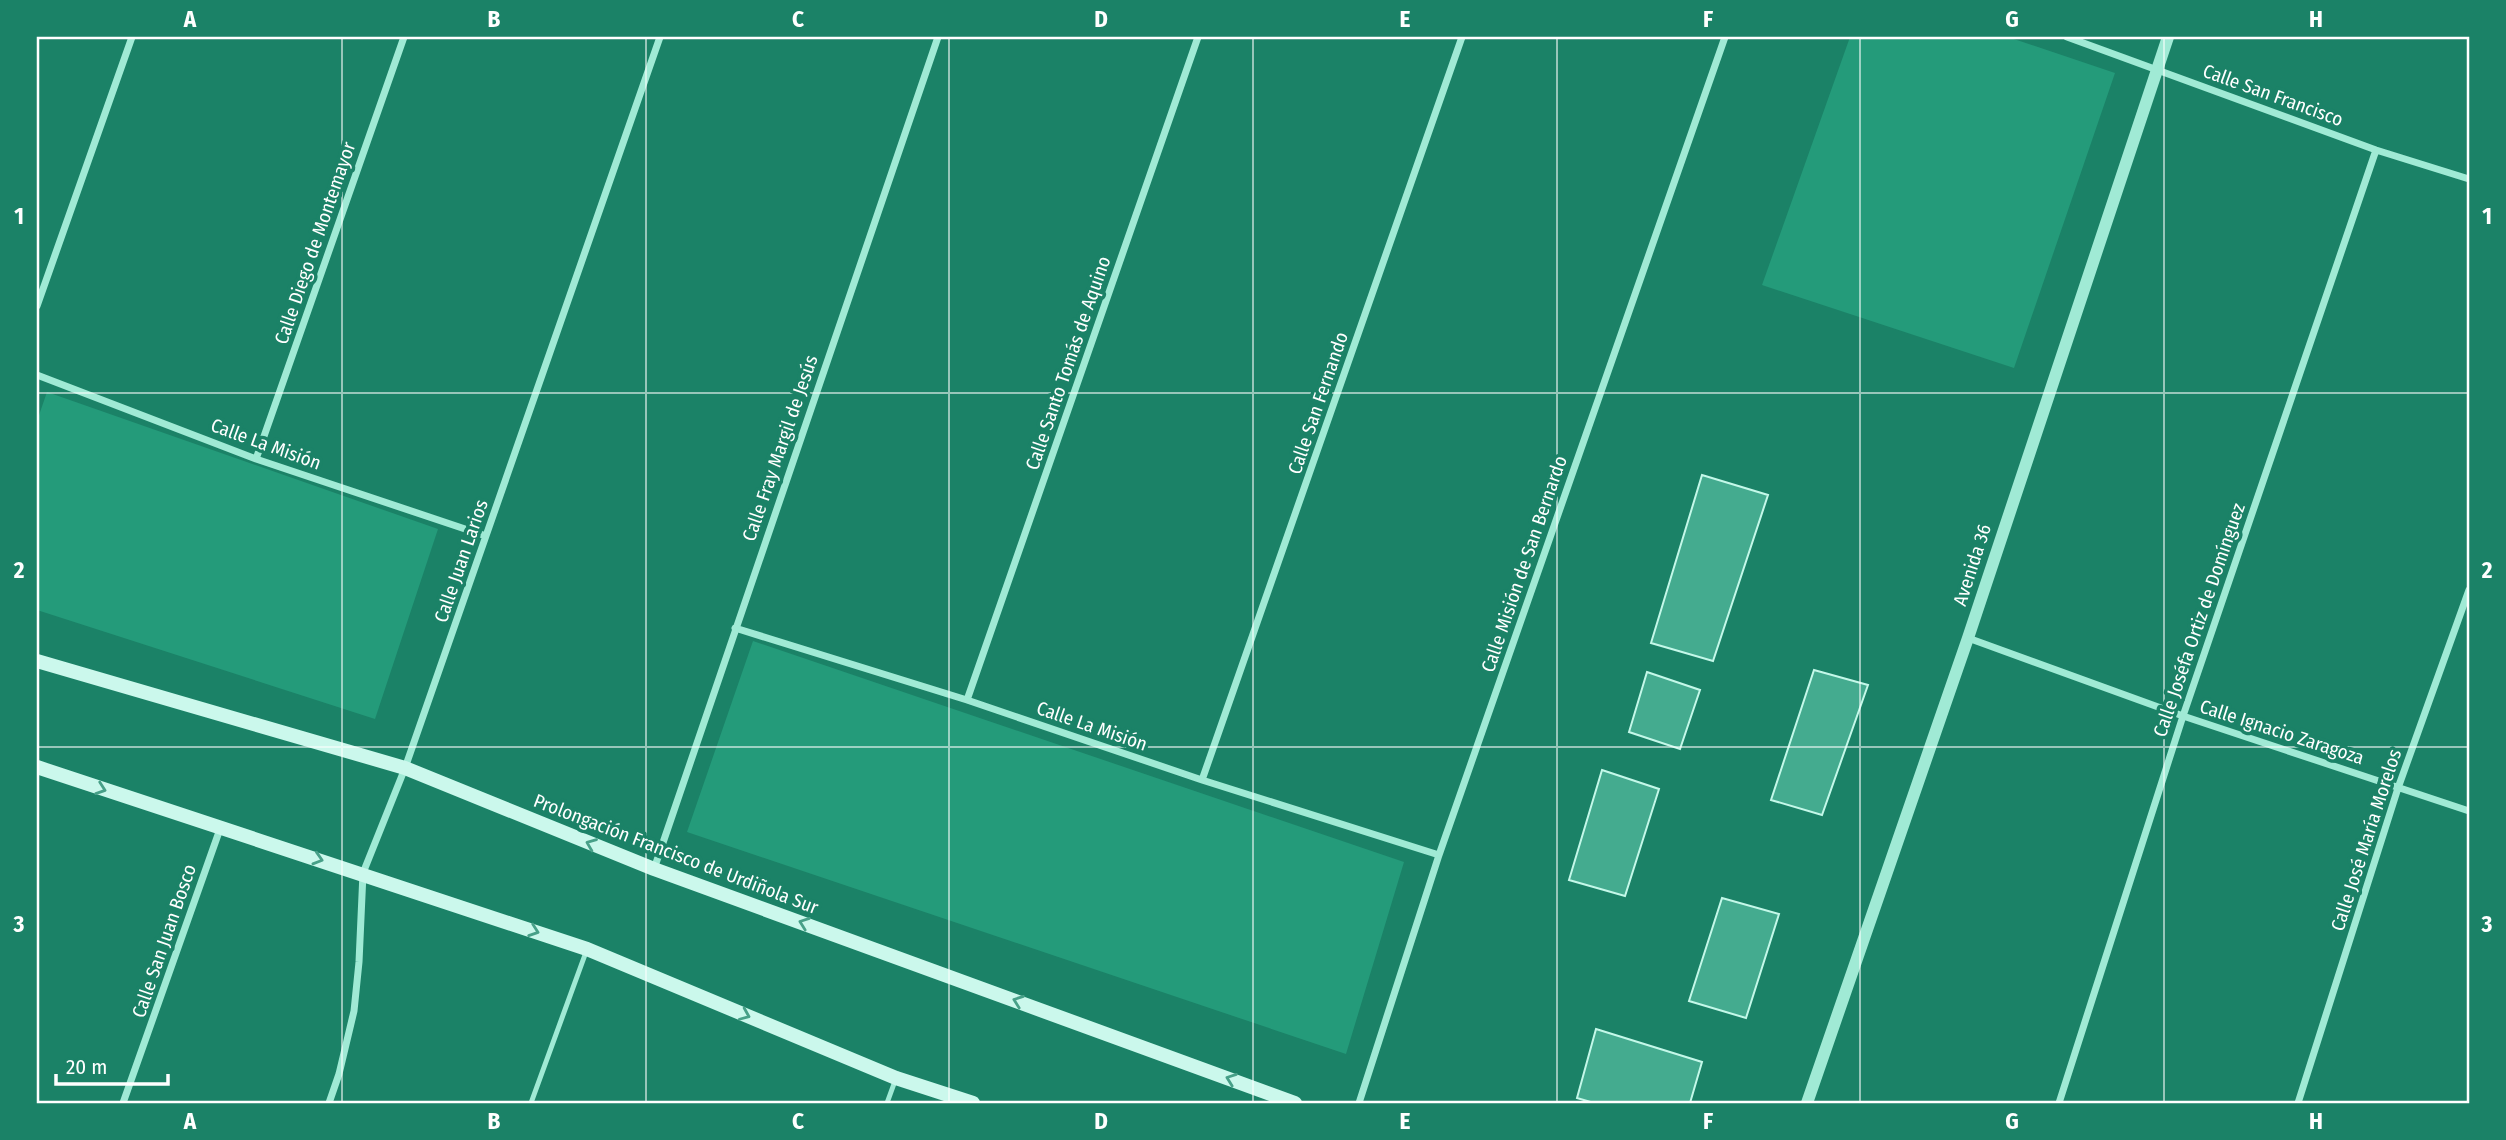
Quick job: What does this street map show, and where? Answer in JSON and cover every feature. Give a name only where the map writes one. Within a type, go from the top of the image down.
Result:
[{"type":"main road","name":"Prolongación Francisco de Urdiñola Sur","points":[[37,661],[405,768],[654,869],[1295,1103]]},
{"type":"main road","points":[[37,767],[587,949],[896,1078],[973,1103]]},
{"type":"street","points":[[37,306],[132,37]]},
{"type":"street","name":"Calle Diego de Montemayor","points":[[256,459],[404,37]]},
{"type":"street","name":"Calle Juan Larios","points":[[328,1103],[339,1074],[354,1011],[363,873],[405,768],[660,37]]},
{"type":"street","name":"Calle Fray Margil de Jesús","points":[[654,869],[938,37]]},
{"type":"street","name":"Calle Santo Tomás de Aquino","points":[[968,700],[1198,37]]},
{"type":"street","name":"Calle San Fernando","points":[[1202,780],[1462,37]]},
{"type":"street","name":"Calle Misión de San Bernardo","points":[[1359,1103],[1439,855],[1725,37]]},
{"type":"street","name":"Calle San Francisco","points":[[2067,37],[2376,150],[2469,179]]},
{"type":"street","name":"Avenida 36","points":[[1807,1103],[1968,638],[2168,37]]},
{"type":"street","name":"Calle Joséfa Ortiz de Domínguez","points":[[2059,1103],[2183,716],[2376,150]]},
{"type":"street","name":"Calle La Misión","points":[[37,375],[256,459],[486,536]]},
{"type":"street","name":"Calle José María Morelos","points":[[2298,1103],[2398,788],[2469,590]]},
{"type":"street","name":"Calle La Misión","points":[[735,628],[968,700],[1202,780],[1439,855]]},
{"type":"street","name":"Calle Ignacio Zaragoza","points":[[1968,638],[2183,716],[2469,811]]},
{"type":"street","name":"Calle San Juan Bosco","points":[[123,1103],[220,829]]},
{"type":"lane","points":[[531,1103],[587,949]]},
{"type":"lane","points":[[887,1103],[896,1078]]},
{"type":"green space","points":[[1850,37],[2008,37],[2115,73],[2014,368],[1762,285]]},
{"type":"green space","points":[[47,392],[438,529],[375,719],[37,610],[37,421]]},
{"type":"green space","points":[[753,641],[1404,862],[1346,1054],[687,832]]},
{"type":"building","points":[[1702,475],[1768,495],[1713,661],[1651,643]]},
{"type":"building","points":[[1814,670],[1868,685],[1822,815],[1771,800]]},
{"type":"building","points":[[1647,672],[1700,690],[1680,749],[1629,732]]},
{"type":"building","points":[[1602,770],[1659,789],[1625,896],[1569,880]]},
{"type":"building","points":[[1722,898],[1779,914],[1746,1018],[1689,1001]]},
{"type":"building","points":[[1596,1029],[1702,1062],[1690,1103],[1594,1103],[1577,1098]]}]
